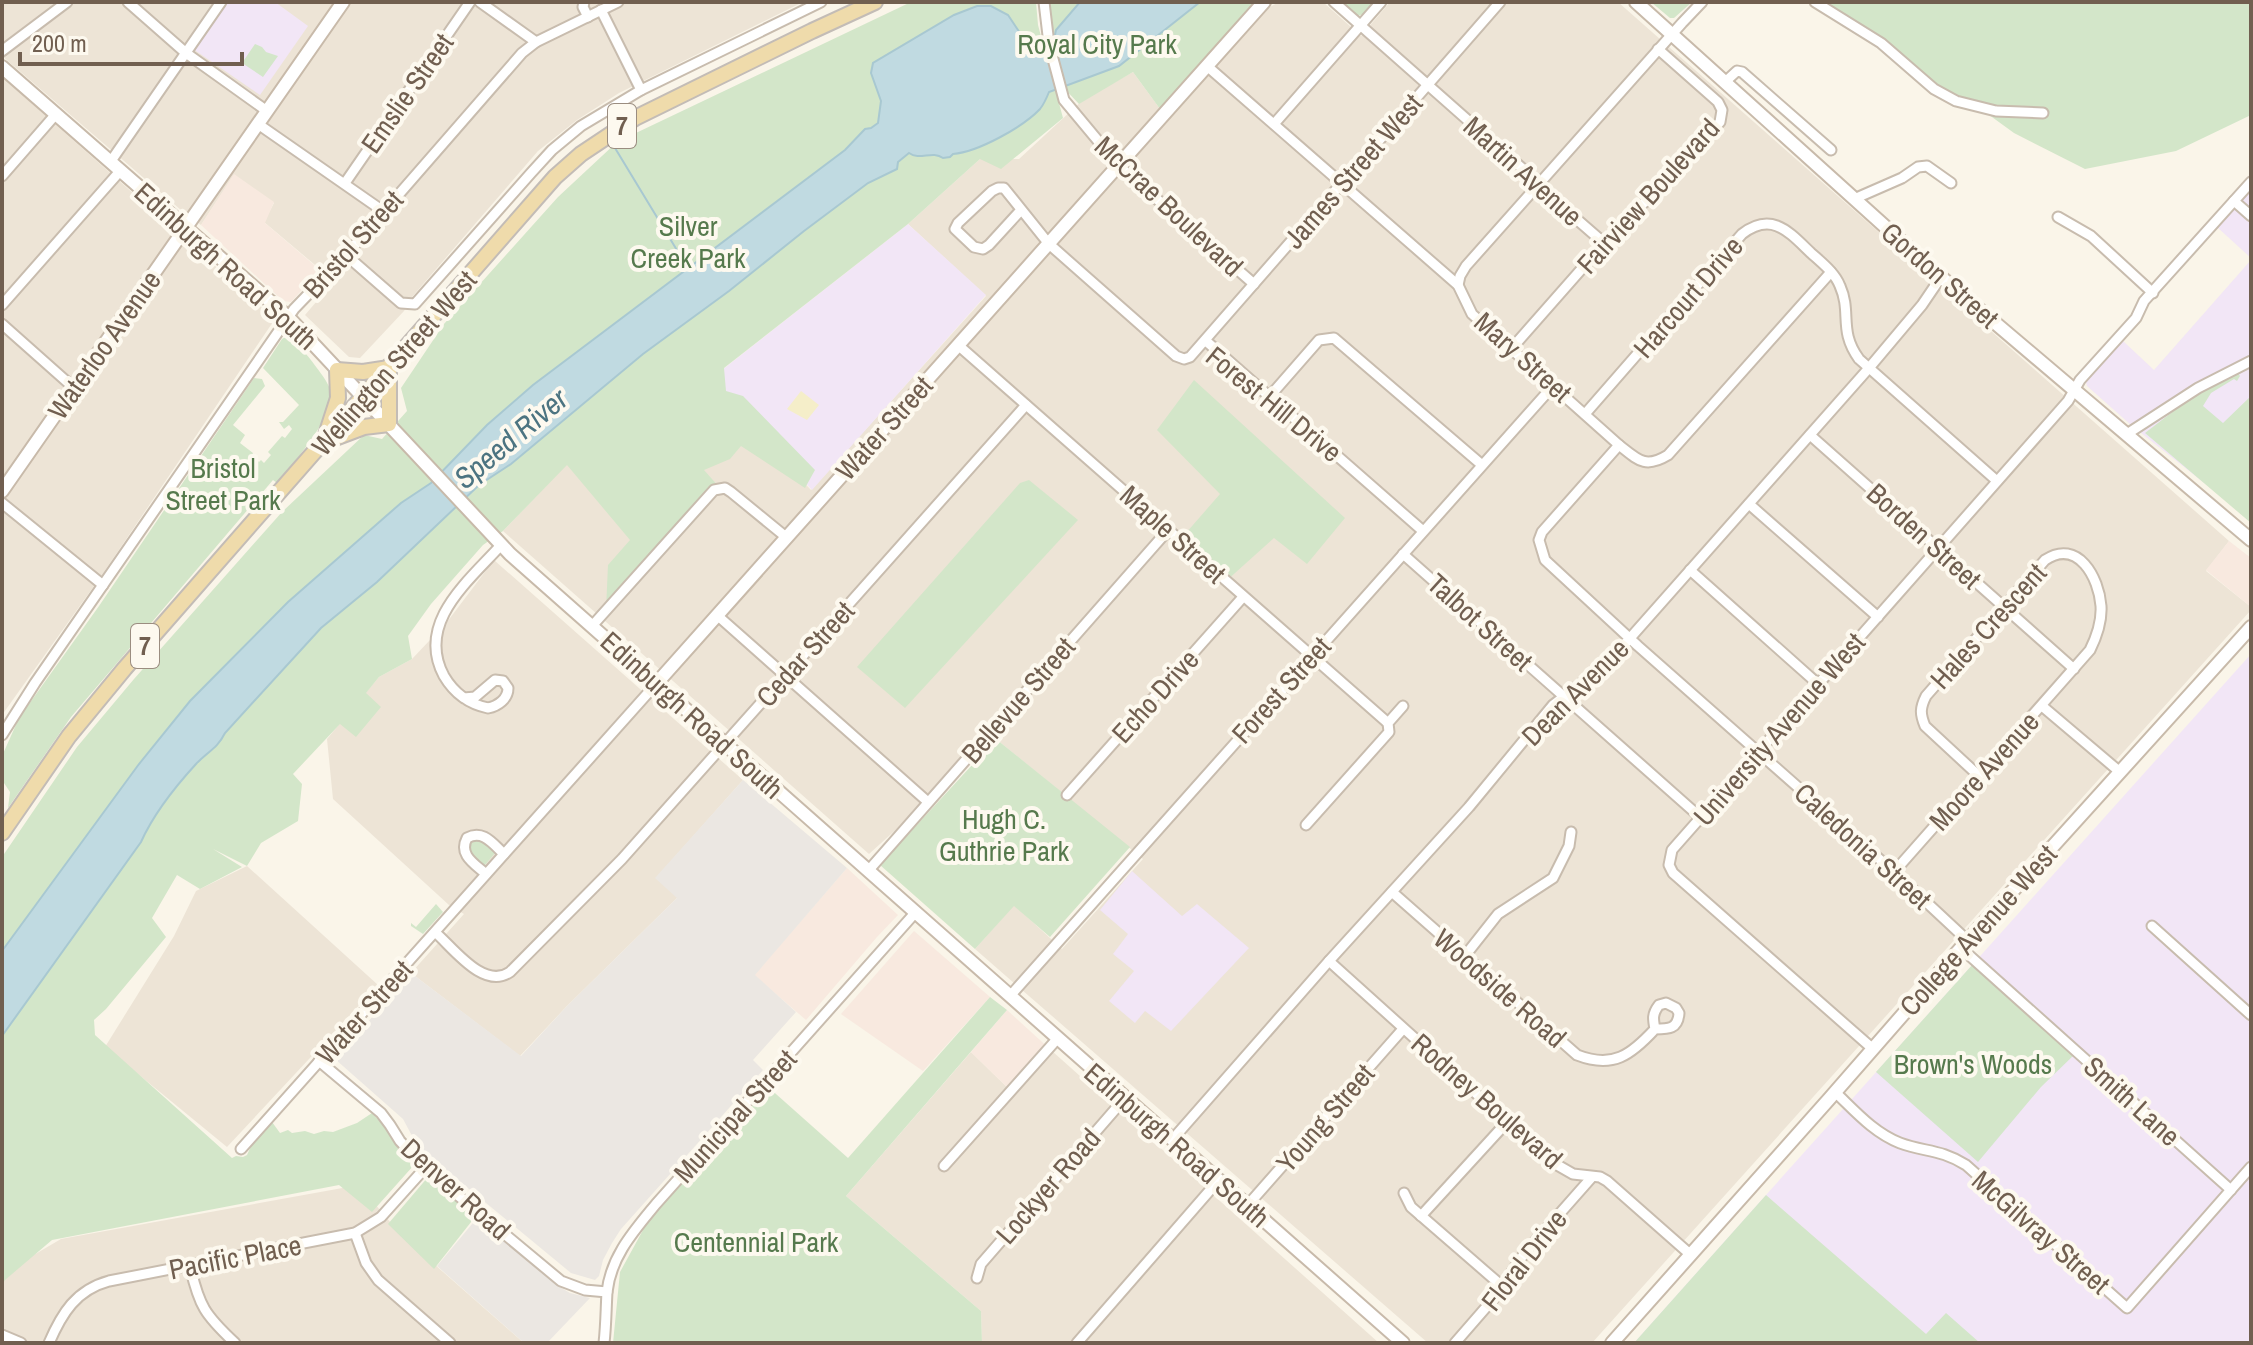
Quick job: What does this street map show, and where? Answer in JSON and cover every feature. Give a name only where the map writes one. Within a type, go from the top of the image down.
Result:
[{"type":"main road","name":"Waterloo Avenue","points":[[2,491],[343,2]]},
{"type":"main road","name":"Wellington Street West","points":[[2,833],[69,736],[125,668],[555,177],[581,154],[635,118],[875,2]]},
{"type":"main road","name":"Water Street","points":[[656,684],[1264,2]]},
{"type":"main road","name":"Gordon Street","points":[[1636,2],[1941,277],[2251,540]]},
{"type":"main road","name":"Edinburgh Road South","points":[[4,71],[288,317],[510,554],[1403,1343]]},
{"type":"main road","points":[[389,368],[389,424],[364,427],[323,443],[338,398],[337,370],[363,372],[389,368]]},
{"type":"main road","name":"College Avenue West","points":[[1612,1343],[1964,944],[2251,627]]},
{"type":"street","points":[[2,51],[67,2]]},
{"type":"street","points":[[128,2],[186,53],[267,111]]},
{"type":"street","points":[[2,305],[116,166],[221,2]]},
{"type":"street","name":"Emslie Street","points":[[345,183],[470,2]]},
{"type":"street","points":[[480,2],[536,42]]},
{"type":"street","points":[[584,2],[588,17]]},
{"type":"street","name":"Bristol Street","points":[[2,735],[288,317],[522,53],[536,42],[618,2]]},
{"type":"street","points":[[346,255],[401,303],[415,304],[552,150],[588,121],[641,90],[821,2]]},
{"type":"street","name":"McCrae Boulevard","points":[[1044,2],[1049,44],[1059,87],[1067,104],[1119,166],[1254,284]]},
{"type":"street","name":"Martin Avenue","points":[[1334,2],[1604,243]]},
{"type":"street","points":[[1274,124],[1381,2]]},
{"type":"street","name":"James Street West","points":[[1206,341],[1500,2]]},
{"type":"street","points":[[1458,285],[1466,266],[1702,2]]},
{"type":"street","points":[[1815,2],[1881,43],[1934,89],[1956,101],[1996,111],[2043,113]]},
{"type":"street","points":[[601,10],[641,90]]},
{"type":"street","name":"Fairview Boulevard","points":[[1512,348],[1630,214],[1655,194],[1720,122],[1722,110],[1718,102],[1658,49]]},
{"type":"street","name":"Mary Street","points":[[1207,66],[1458,285],[1472,314],[1619,445],[1645,462],[1655,463],[1668,455],[1831,272]]},
{"type":"street","points":[[1725,82],[1737,71],[1742,72],[1831,150]]},
{"type":"street","points":[[2,176],[56,114]]},
{"type":"street","points":[[258,124],[383,211]]},
{"type":"street","points":[[1854,199],[1902,178],[1918,167],[1927,166],[1951,183]]},
{"type":"street","name":"University Avenue West","points":[[1873,1049],[1673,873],[1669,865],[1672,850],[2071,398],[2080,380],[2136,318],[2144,301],[2251,182]]},
{"type":"street","name":"Forest Hill Drive","points":[[1021,210],[983,249],[974,247],[955,229],[998,188],[1004,188],[1049,244],[1176,356],[1184,359],[1190,357],[1206,341],[1423,531]]},
{"type":"street","points":[[2234,201],[2251,216]]},
{"type":"street","points":[[2058,217],[2091,236],[2153,293]]},
{"type":"street","name":"Harcourt Drive","points":[[1585,414],[1742,234],[1752,226],[1774,224],[1786,229],[1831,272],[1840,286],[1845,303],[1847,337],[1852,349],[1869,368],[1997,481]]},
{"type":"street","name":"Dean Avenue","points":[[1172,1140],[1469,807],[1541,719],[1563,697],[1608,663],[1869,368],[1922,305],[1941,277]]},
{"type":"street","points":[[2,324],[74,388]]},
{"type":"street","points":[[1270,396],[1319,340],[1334,338],[1482,465]]},
{"type":"street","name":"Maple Street","points":[[958,345],[1388,723]]},
{"type":"street","points":[[2127,434],[2198,388],[2251,361]]},
{"type":"street","name":"Forest Street","points":[[1010,996],[1553,386]]},
{"type":"street","name":"Cedar Street","points":[[436,933],[479,972],[491,978],[507,975],[624,856],[1026,405]]},
{"type":"street","name":"Borden Street","points":[[1810,435],[2074,669]]},
{"type":"street","name":"Caledonia Street","points":[[1619,445],[1542,532],[1539,540],[1545,560],[1894,872],[1964,944]]},
{"type":"street","points":[[592,626],[714,490],[725,488],[786,537]]},
{"type":"street","points":[[2,503],[103,585]]},
{"type":"street","points":[[1749,504],[1878,617]]},
{"type":"street","name":"Bellevue Street","points":[[868,871],[1169,529]]},
{"type":"street","points":[[464,698],[449,684],[439,663],[435,639],[438,625],[450,602],[502,544]]},
{"type":"street","name":"Hales Crescent","points":[[1979,776],[1925,726],[1920,707],[1926,696],[2045,560],[2065,552],[2075,555],[2091,573],[2101,608],[2100,624],[2090,650],[2074,669]]},
{"type":"street","name":"Talbot Street","points":[[1403,554],[1700,817]]},
{"type":"street","points":[[1690,570],[1818,684]]},
{"type":"street","name":"Echo Drive","points":[[1067,795],[1243,597]]},
{"type":"street","points":[[718,616],[928,802]]},
{"type":"street","name":"Moore Avenue","points":[[1894,872],[2074,669]]},
{"type":"street","name":"Water Street","points":[[241,1149],[656,684]]},
{"type":"street","points":[[1306,825],[1389,732],[1388,723],[1403,706]]},
{"type":"street","points":[[2042,706],[2120,772]]},
{"type":"street","points":[[1464,957],[1498,914],[1553,878],[1569,846],[1571,832]]},
{"type":"street","points":[[486,874],[465,854],[467,838],[477,834],[484,836],[504,854]]},
{"type":"street","name":"Woodside Road","points":[[1392,892],[1577,1055],[1590,1060],[1616,1059],[1638,1047],[1655,1029]]},
{"type":"street","name":"Municipal Street","points":[[604,1343],[611,1273],[628,1239],[915,913]]},
{"type":"street","points":[[2152,926],[2251,1015]]},
{"type":"street","name":"Smith Lane","points":[[1964,944],[2231,1190]]},
{"type":"street","name":"Rodney Boulevard","points":[[1329,961],[1552,1162],[1573,1174],[1600,1177],[1607,1181],[1691,1255]]},
{"type":"street","name":"Young Street","points":[[1247,1206],[1403,1029]]},
{"type":"street","points":[[944,1166],[1058,1038]]},
{"type":"street","name":"Denver Road","points":[[319,1061],[381,1113],[400,1141],[425,1168],[561,1281],[585,1290],[607,1292]]},
{"type":"street","name":"McGilvray Street","points":[[1835,1092],[1870,1125],[1889,1138],[1905,1145],[1938,1151],[1966,1165],[2127,1308],[2251,1167]]},
{"type":"street","name":"Lockyer Road","points":[[977,1278],[981,1264],[1125,1098]]},
{"type":"street","points":[[1421,1216],[1507,1122]]},
{"type":"street","name":"Pacific Place","points":[[49,1343],[64,1313],[90,1289],[109,1281],[355,1233],[381,1217],[425,1168]]},
{"type":"street","name":"Floral Drive","points":[[1455,1343],[1489,1305],[1524,1254],[1592,1177]]},
{"type":"street","points":[[1077,1343],[1218,1181]]},
{"type":"street","points":[[1404,1193],[1411,1207],[1502,1286]]},
{"type":"street","points":[[355,1233],[366,1263],[378,1280],[450,1343]]},
{"type":"street","points":[[190,1266],[203,1309],[235,1343]]},
{"type":"street","points":[[2,1335],[21,1343]]},
{"type":"shaded area","points":[[2,2],[803,2],[619,93],[577,120],[538,151],[412,297],[404,311],[360,358],[349,357],[305,315],[334,281],[264,222],[274,203],[234,175],[201,225],[2,56]]},
{"type":"shaded area","points":[[228,2],[275,2],[308,26],[260,95],[196,51],[195,48]]},
{"type":"shaded area","points":[[1279,2],[1323,2],[1361,36],[1390,2],[1618,2],[2229,541],[2206,571],[2251,607],[1592,1343],[1428,1343],[975,949],[1014,905],[1062,949],[1143,859],[996,739],[869,854],[503,531],[567,464],[599,492],[669,429],[734,408],[811,490],[986,296],[908,224],[980,159],[1019,159],[1084,99],[1133,72],[1168,120],[1270,7]]},
{"type":"shaded area","points":[[2,77],[275,319],[104,572],[2,715]]},
{"type":"shaded area","points":[[234,174],[274,202],[265,223],[320,270],[291,302],[283,301],[201,225]]},
{"type":"shaded area","points":[[2251,188],[2251,258],[2217,227]]},
{"type":"shaded area","points":[[908,224],[986,295],[812,490],[708,381]]},
{"type":"shaded area","points":[[2251,260],[2251,520],[2131,425],[2086,382],[2123,341],[2154,370]]},
{"type":"shaded area","points":[[2229,541],[2251,558],[2251,607],[2206,570]]},
{"type":"shaded area","points":[[494,560],[743,780],[656,878],[678,897],[520,1056],[411,973],[464,914],[449,905],[333,799],[327,739],[379,677],[412,659],[447,622]]},
{"type":"shaded area","points":[[2251,654],[2251,1343],[1634,1343],[1766,1195]]},
{"type":"shaded area","points":[[743,780],[847,868],[755,975],[796,1012],[753,1060],[763,1070],[621,1229],[603,1260],[599,1276],[595,1280],[571,1273],[418,1147],[403,1119],[335,1059],[411,973],[521,1056],[677,898],[655,878]]},
{"type":"shaded area","points":[[247,866],[378,985],[227,1147],[105,1047],[174,936],[196,891]]},
{"type":"shaded area","points":[[847,868],[898,915],[806,1020],[754,975]]},
{"type":"shaded area","points":[[1132,871],[1182,916],[1197,904],[1249,948],[1171,1031],[1145,1011],[1135,1023],[1109,1001],[1134,971],[1113,954],[1128,934],[1100,910]]},
{"type":"shaded area","points":[[914,931],[990,997],[923,1071],[841,1014]]},
{"type":"shaded area","points":[[1007,1010],[1052,1051],[1014,1094],[971,1052]]},
{"type":"shaded area","points":[[1052,1051],[1379,1343],[982,1343],[981,1311],[846,1196],[971,1052],[1014,1094]]},
{"type":"shaded area","points":[[359,1185],[401,1235],[524,1343],[2,1343],[2,1281],[8,1270],[61,1239]]},
{"type":"shaded area","points":[[477,1218],[558,1286],[590,1298],[547,1343],[524,1343],[437,1266]]},
{"type":"green space","name":"Silver Creek Park","points":[[911,2],[1036,2],[1038,25],[1063,118],[1001,169],[980,159],[908,224],[724,368],[726,391],[743,396],[815,470],[805,488],[741,446],[730,459],[704,470],[720,488],[606,610],[608,565],[630,540],[567,465],[503,531],[483,545],[431,604],[408,636],[412,659],[379,677],[366,693],[381,707],[356,737],[340,724],[293,774],[302,784],[298,821],[261,843],[247,866],[213,849],[242,867],[200,889],[177,875],[152,918],[166,937],[94,1020],[95,1035],[232,1158],[247,1155],[252,1144],[272,1122],[280,1133],[288,1130],[314,1134],[333,1132],[357,1123],[372,1113],[414,1165],[372,1212],[339,1185],[52,1240],[2,1285],[2,857],[77,747],[282,512],[364,435],[382,439],[407,411],[401,388],[444,324],[558,197],[617,142]]},
{"type":"green space","name":"Royal City Park","points":[[1050,2],[1255,2],[1160,109],[1133,72],[1079,104],[1063,87],[1053,44]]},
{"type":"green space","points":[[1340,2],[1374,2],[1358,16]]},
{"type":"green space","points":[[1651,2],[1692,2],[1670,18]]},
{"type":"green space","points":[[1825,2],[2251,2],[2251,115],[2176,151],[2085,169],[2014,133],[1974,104],[1942,88],[1862,25]]},
{"type":"green space","points":[[255,44],[278,56],[263,77],[242,63]]},
{"type":"green space","name":"Bristol Street Park","points":[[287,336],[295,340],[321,373],[331,392],[320,427],[277,483],[273,480],[71,717],[8,808],[10,792],[2,780],[2,756],[19,718],[254,378],[262,379],[265,386],[233,425],[245,435],[240,443],[259,462],[264,463],[271,455],[268,452],[292,429],[289,425],[284,429],[279,422],[283,422],[299,405],[263,368]]},
{"type":"green space","points":[[2238,373],[2237,381],[2234,379],[2211,393],[2203,406],[2223,423],[2251,396],[2251,523],[2145,433],[2193,396]]},
{"type":"green space","points":[[1194,380],[1345,518],[1307,564],[1274,538],[1225,582],[1179,541],[1220,494],[1157,430]]},
{"type":"green space","points":[[1029,480],[1078,520],[905,708],[857,667],[1020,483]]},
{"type":"green space","name":"Hugh C. Guthrie Park","points":[[996,739],[1130,847],[1050,937],[1014,906],[975,949],[880,865]]},
{"type":"green space","points":[[475,840],[483,841],[495,853],[485,865],[471,851],[470,844]]},
{"type":"green space","points":[[436,904],[443,912],[423,934],[411,926],[411,923],[416,927]]},
{"type":"green space","name":"Brown's Woods","points":[[1973,964],[2075,1054],[2041,1087],[1978,1162],[1876,1072]]},
{"type":"green space","name":"Centennial Park","points":[[990,997],[1007,1010],[846,1196],[981,1311],[982,1343],[613,1343],[620,1272],[665,1190],[767,1086],[848,1158]]},
{"type":"green space","points":[[428,1177],[475,1217],[434,1269],[388,1224]]},
{"type":"green space","points":[[1766,1195],[1926,1334],[1946,1313],[1980,1343],[1634,1343]]},
{"type":"sand","points":[[801,391],[819,405],[807,420],[787,409]]},
{"type":"water","name":"Speed River","points":[[1080,2],[1200,2],[1119,66],[1049,92],[1032,116],[1000,138],[950,157],[909,153],[898,162],[897,169],[868,183],[804,231],[643,354],[511,464],[479,485],[377,582],[321,628],[188,773],[165,801],[141,842],[2,1036],[2,951],[139,764],[190,701],[288,602],[401,503],[431,483],[487,425],[533,385],[845,150],[865,129],[878,123],[881,101],[871,73],[873,63],[954,15],[977,6],[991,6],[1008,15],[1030,48],[1038,49],[1053,44],[1056,30]]},
{"type":"waterway","points":[[615,148],[689,270]]}]
